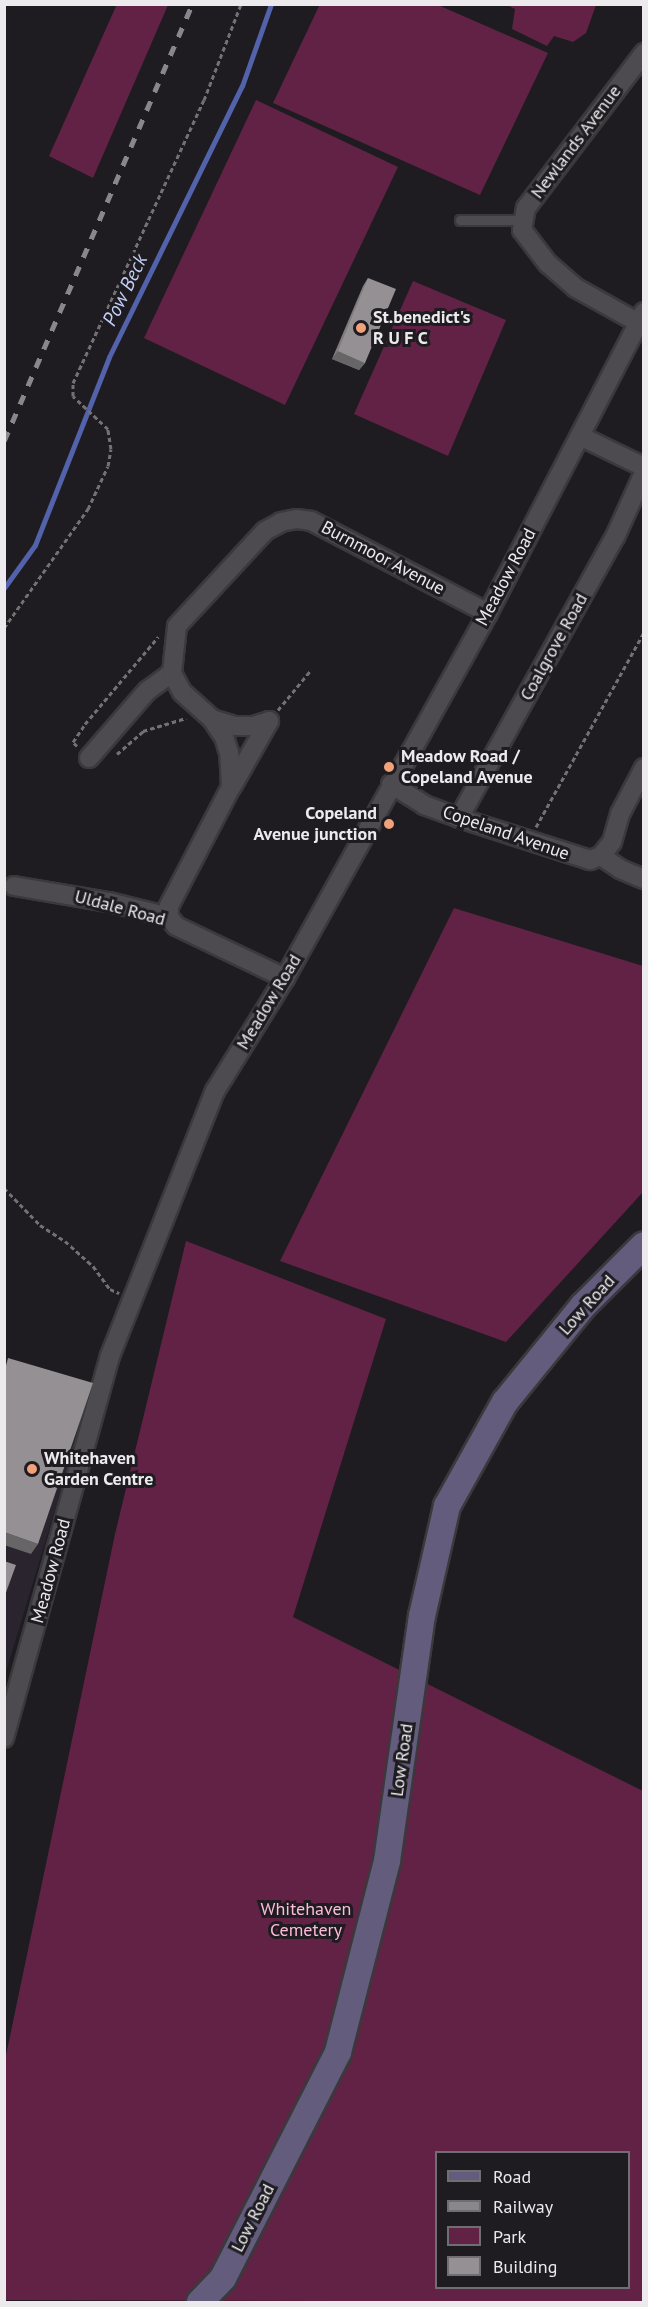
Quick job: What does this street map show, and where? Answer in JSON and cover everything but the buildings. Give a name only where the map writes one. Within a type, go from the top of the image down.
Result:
[{"type":"main road","name":"Low Road","points":[[201,2302],[223,2278],[338,2052],[387,1861],[422,1616],[447,1506],[505,1402],[582,1306],[644,1245]]},
{"type":"street","name":"Newlands Avenue","points":[[640,317],[576,288],[548,264],[522,230],[526,208],[644,53]]},
{"type":"street","name":"Meadow Road","points":[[4,1738],[110,1356],[215,1091],[285,978],[488,613],[640,317]]},
{"type":"street","points":[[580,436],[644,467]]},
{"type":"street","name":"Coalgrove Road","points":[[459,818],[615,537],[644,473]]},
{"type":"street","name":"Burnmoor Avenue","points":[[172,673],[177,626],[265,531],[281,522],[297,519],[311,521],[488,613]]},
{"type":"street","points":[[89,758],[147,691],[172,673],[182,692],[209,716],[224,737],[229,753],[231,787]]},
{"type":"street","points":[[209,716],[235,726],[253,726],[269,721]]},
{"type":"street","points":[[169,917],[169,906],[231,787],[269,721]]},
{"type":"street","points":[[644,768],[620,814],[612,842],[602,856],[620,870],[644,879]]},
{"type":"street","name":"Copeland Avenue","points":[[391,784],[424,805],[459,818],[580,858],[590,860],[602,856]]},
{"type":"street","name":"Uldale Road","points":[[14,886],[75,895],[169,917],[176,926],[285,978]]},
{"type":"lane","points":[[460,220],[524,220]]},
{"type":"path","points":[[4,627],[88,509],[108,466],[111,449],[108,429],[83,409],[73,396],[73,383],[204,100],[242,4]]},
{"type":"path","points":[[181,622],[169,625],[85,724],[73,742],[100,769],[143,731],[209,716]]},
{"type":"path","points":[[528,841],[644,632]]},
{"type":"path","points":[[269,721],[311,670]]},
{"type":"path","points":[[4,1188],[40,1225],[65,1241],[93,1266],[110,1289],[133,1299]]},
{"type":"shaded area","name":"Whitehaven Garden Centre","points":[[5,1362],[92,1388],[5,1675]]},
{"type":"green space","points":[[117,4],[168,5],[93,178],[49,156]]},
{"type":"green space","points":[[320,4],[438,5],[548,53],[480,195],[273,103]]},
{"type":"green space","points":[[596,4],[586,33],[573,42],[554,36],[547,46],[512,29],[515,9],[507,5]]},
{"type":"green space","points":[[256,100],[398,167],[285,405],[144,338]]},
{"type":"green space","points":[[413,281],[506,320],[448,456],[354,414]]},
{"type":"green space","points":[[454,908],[643,966],[643,1192],[506,1342],[280,1261]]},
{"type":"green space","name":"Whitehaven Cemetery","points":[[186,1241],[386,1319],[293,1617],[643,1791],[643,2302],[5,2300],[5,2060],[115,1534]]},
{"type":"waterway","name":"Pow Beck","points":[[4,588],[35,545],[109,357],[242,86],[271,4]]},
{"type":"railway","points":[[4,441],[192,4]]},
{"type":"place","name":"St.benedict's R U F C","points":[[361,328]]},
{"type":"place","name":"Meadow Road / Copeland Avenue","points":[[389,767]]},
{"type":"place","name":"Copeland Avenue junction","points":[[389,824]]},
{"type":"place","name":"Whitehaven Garden Centre","points":[[32,1469]]}]
